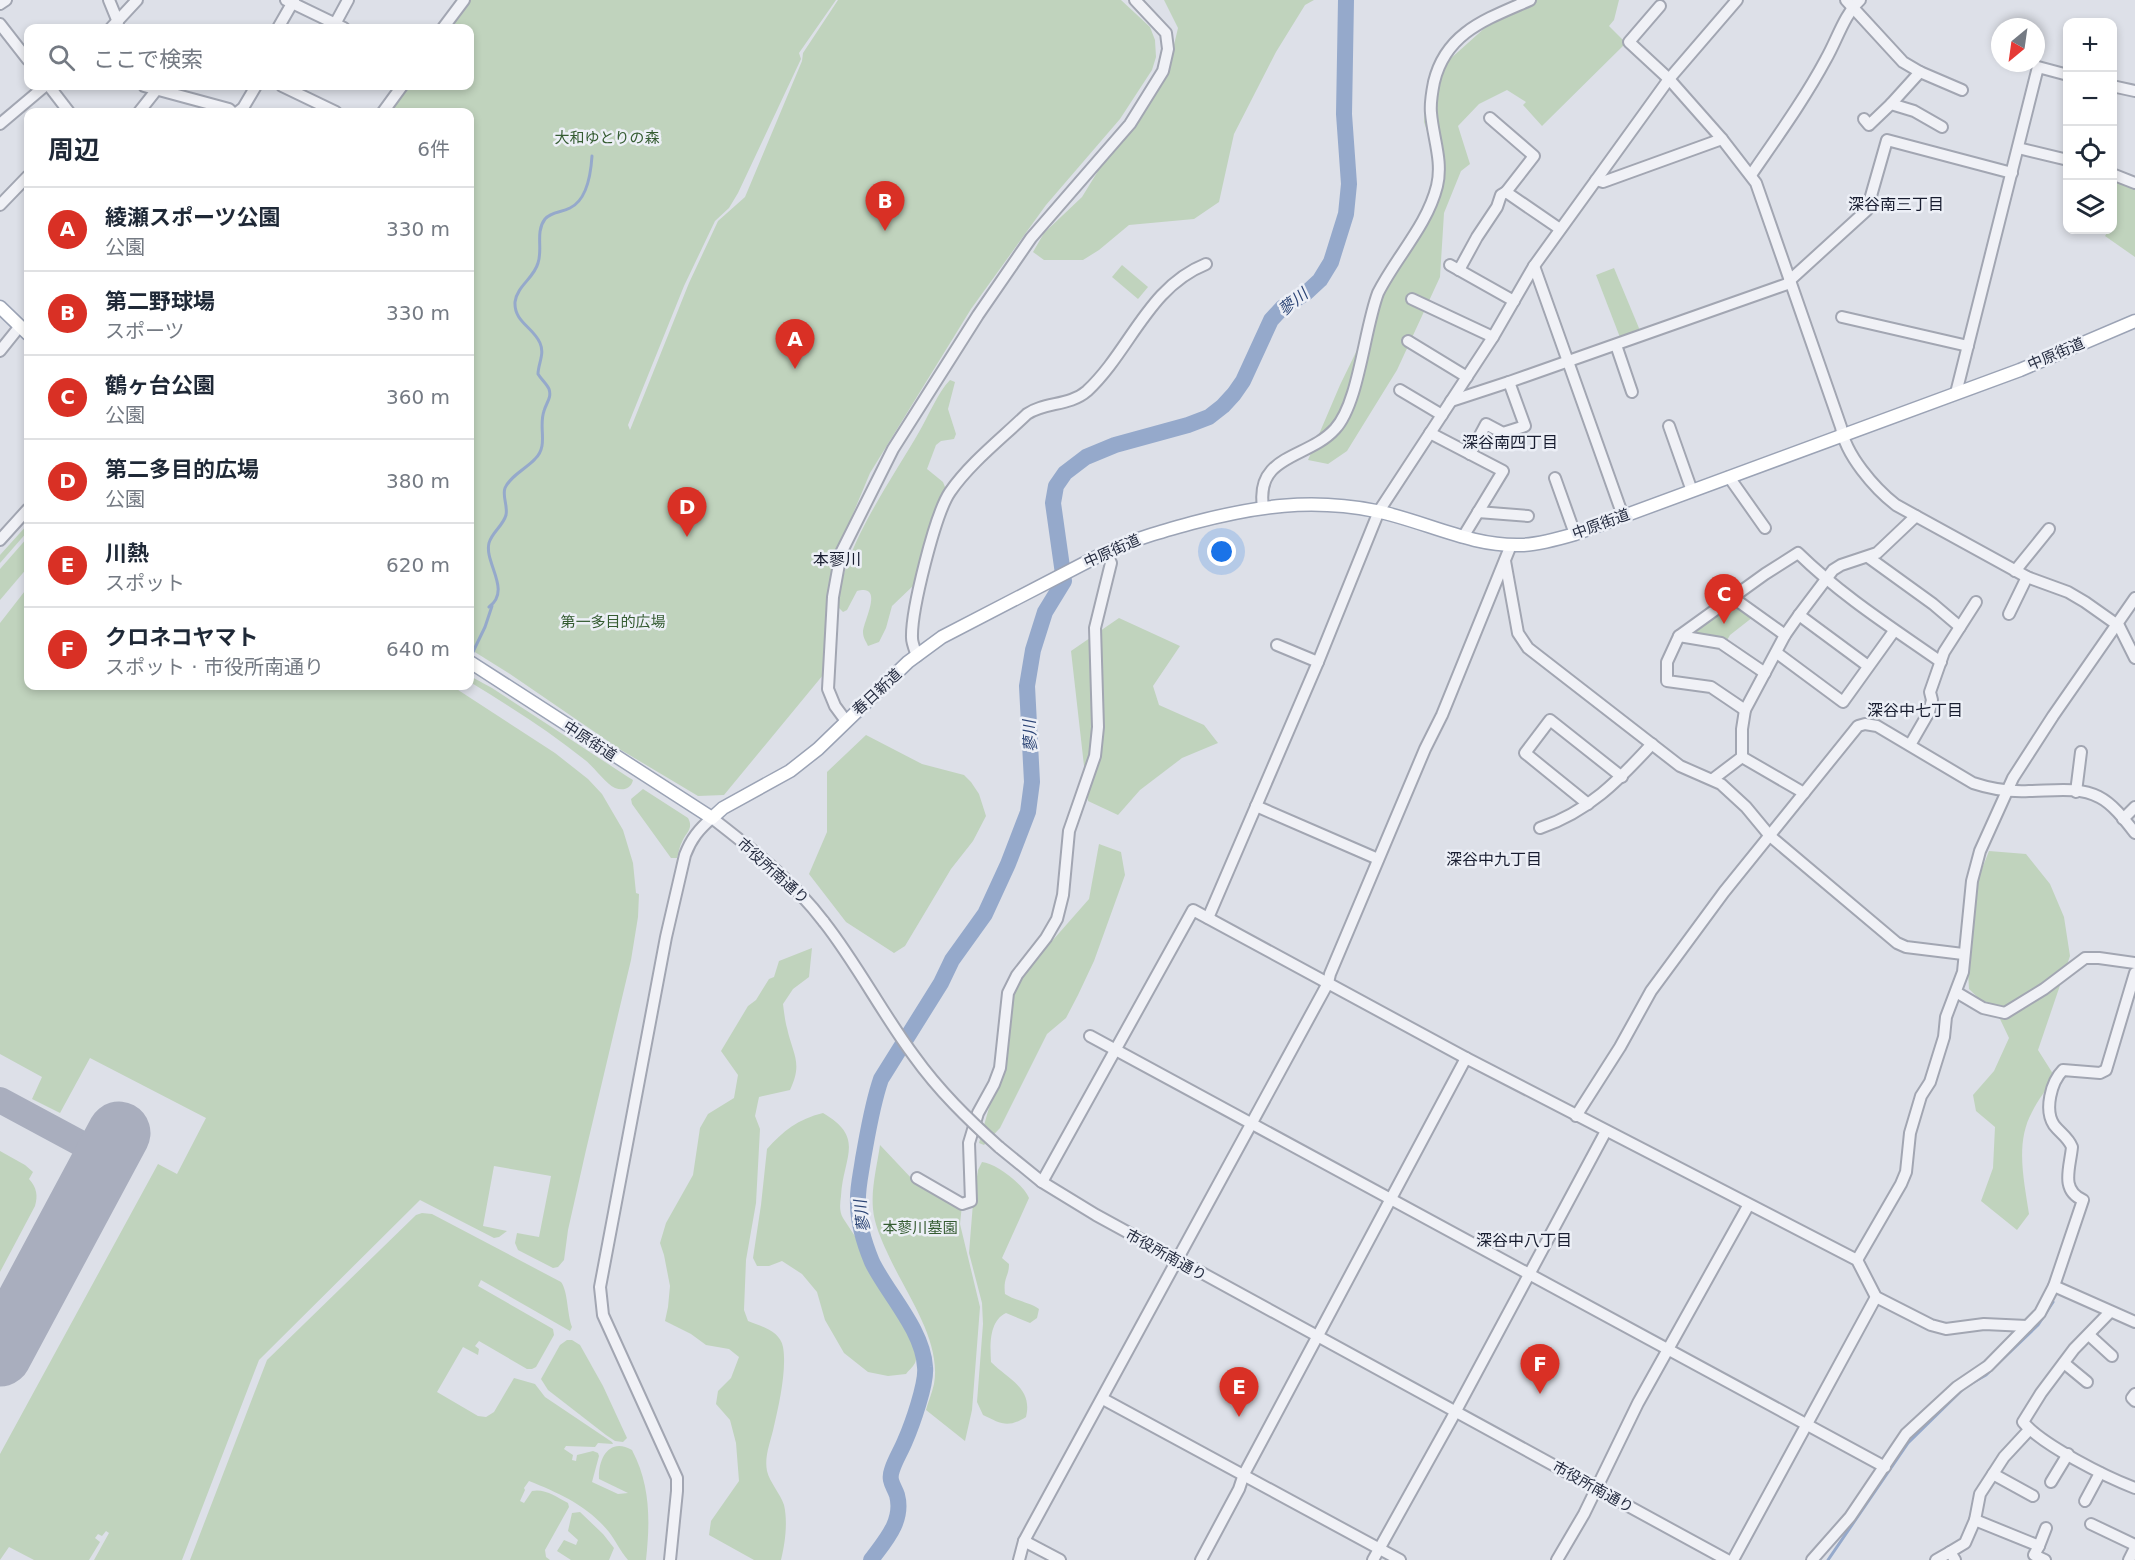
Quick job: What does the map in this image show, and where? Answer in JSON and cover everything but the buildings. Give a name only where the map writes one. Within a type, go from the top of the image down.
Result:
[{"type":"main road","points":[[0,307],[24,329]]},
{"type":"main road","name":"中原街道","points":[[1052,580],[1106,552],[1148,535],[1263,507],[1310,504],[1355,507],[1379,511],[1463,537],[1511,545],[1541,543],[1575,534],[2020,370],[2135,321]]},
{"type":"main road","name":"春日新道","points":[[712,818],[723,808],[790,771],[818,749],[917,656],[942,637],[1052,580]]},
{"type":"main road","name":"中原街道","points":[[474,665],[712,818]]},
{"type":"street","points":[[0,4],[6,0]]},
{"type":"street","points":[[109,0],[115,24]]},
{"type":"street","points":[[116,24],[137,0]]},
{"type":"street","points":[[341,24],[348,0]]},
{"type":"street","points":[[446,24],[464,0]]},
{"type":"street","points":[[846,721],[835,706],[828,689],[833,597],[841,553],[894,449],[978,315],[1031,238],[1130,124],[1163,71],[1168,50],[1166,33],[1136,0]]},
{"type":"street","points":[[1263,507],[1262,486],[1271,470],[1327,437],[1345,416],[1378,293],[1430,204],[1437,184],[1439,166],[1438,148],[1430,111],[1431,96],[1441,60],[1451,45],[1466,32],[1530,0]]},
{"type":"street","points":[[1208,918],[1318,662],[1379,511],[1494,337],[1534,266],[1669,79],[1737,0]]},
{"type":"street","points":[[280,24],[291,1],[336,24]]},
{"type":"street","points":[[1751,175],[1798,107],[1827,58],[1853,3],[1904,62],[1920,72],[1962,90]]},
{"type":"street","points":[[1660,6],[1629,42],[1669,79],[1756,183],[1841,427],[1844,442],[1881,493],[1896,505],[2015,571],[2068,592],[2116,624],[2135,658]]},
{"type":"street","points":[[0,24],[24,55]]},
{"type":"street","points":[[1956,393],[2038,67],[2063,74]]},
{"type":"street","points":[[1869,125],[1920,72]]},
{"type":"street","points":[[2117,87],[2135,91]]},
{"type":"street","points":[[0,124],[42,90]]},
{"type":"street","points":[[50,90],[66,108]]},
{"type":"street","points":[[143,108],[156,90]]},
{"type":"street","points":[[165,90],[226,108]]},
{"type":"street","points":[[243,108],[254,90]]},
{"type":"street","points":[[290,90],[328,108]]},
{"type":"street","points":[[386,108],[399,90]]},
{"type":"street","points":[[1891,104],[1914,111],[1942,127]]},
{"type":"street","points":[[1490,118],[1534,156],[1506,192],[1501,195],[1497,207],[1454,267],[1514,301]]},
{"type":"street","points":[[1596,180],[1603,182],[1722,140]]},
{"type":"street","points":[[1451,401],[1568,362],[1789,282],[1867,210],[1887,140],[2012,173]]},
{"type":"street","points":[[2018,148],[2063,158]]},
{"type":"street","points":[[2117,176],[2135,183]]},
{"type":"street","points":[[0,205],[24,180]]},
{"type":"street","points":[[1506,192],[1560,229]]},
{"type":"street","points":[[917,656],[912,639],[917,601],[938,514],[950,493],[967,473],[1036,407],[1063,402],[1084,394],[1097,381],[1152,304],[1164,291],[1206,264]]},
{"type":"street","points":[[1534,266],[1623,516]]},
{"type":"street","points":[[1412,299],[1494,337]]},
{"type":"street","points":[[1842,317],[1968,346]]},
{"type":"street","points":[[0,351],[24,331]]},
{"type":"street","points":[[1408,342],[1467,377]]},
{"type":"street","points":[[1616,345],[1632,392]]},
{"type":"street","points":[[1470,454],[1486,424],[1503,433],[1524,426],[1509,382]]},
{"type":"street","points":[[1400,390],[1442,415]]},
{"type":"street","points":[[1669,426],[1692,491]]},
{"type":"street","points":[[1430,433],[1503,471],[1463,537]]},
{"type":"street","points":[[1729,477],[1765,528]]},
{"type":"street","points":[[1555,478],[1575,534]]},
{"type":"street","points":[[1479,512],[1528,516]]},
{"type":"street","points":[[0,540],[24,513]]},
{"type":"street","points":[[1742,757],[1745,710],[1785,635],[1799,615],[1833,570],[1877,553],[1916,516]]},
{"type":"street","points":[[2015,571],[2049,529]]},
{"type":"street","points":[[1019,1560],[1024,1541],[1328,983],[1425,748],[1442,715],[1511,545]]},
{"type":"street","points":[[917,1178],[962,1204],[971,1201],[969,1143],[978,1113],[1000,1068],[1008,993],[1017,975],[1046,938],[1057,919],[1063,895],[1070,831],[1095,756],[1098,728],[1095,628],[1111,563],[1106,552]]},
{"type":"street","points":[[1745,710],[1711,687],[1667,681],[1667,662],[1679,636],[1798,553],[1825,580],[1894,631],[1941,662]]},
{"type":"street","points":[[1868,557],[1934,604],[1960,627]]},
{"type":"street","points":[[1505,561],[1518,633],[1521,641],[1528,648],[1680,766],[1713,779],[1746,807],[1770,836],[1897,942],[1906,947],[1964,954]]},
{"type":"street","points":[[2009,614],[2027,577]]},
{"type":"street","points":[[1732,597],[1785,635]]},
{"type":"street","points":[[1857,1260],[1904,1178],[1910,1133],[1921,1096],[1930,1082],[1944,1037],[1946,1017],[1963,972],[1972,881],[1980,851],[2006,790],[2053,716],[2135,598]]},
{"type":"street","points":[[1910,745],[1929,712],[1932,700],[1930,692],[1944,652],[1976,602]]},
{"type":"street","points":[[1799,615],[1868,666]]},
{"type":"street","points":[[1777,653],[1844,702],[1894,631]]},
{"type":"street","points":[[1679,636],[1721,643],[1765,673]]},
{"type":"street","points":[[1277,645],[1318,662]]},
{"type":"street","points":[[1588,804],[1525,753],[1550,720],[1622,777]]},
{"type":"street","points":[[1576,1116],[1620,1047],[1651,991],[1724,892],[1858,726],[1865,724],[1877,726],[1974,783],[1987,788],[2091,793],[2098,796],[2135,833]]},
{"type":"street","points":[[1540,828],[1566,817],[1605,793],[1652,744]]},
{"type":"street","points":[[2076,792],[2081,752]]},
{"type":"street","points":[[1713,779],[1742,757]]},
{"type":"street","points":[[1742,757],[1804,793]]},
{"type":"street","points":[[1256,806],[1378,859]]},
{"type":"street","points":[[2123,819],[2135,807]]},
{"type":"street","points":[[670,1560],[677,1478],[603,1316],[600,1287],[666,937],[685,855],[699,828],[712,818]]},
{"type":"street","name":"市役所南通り","points":[[712,818],[806,898],[847,953],[928,1075],[966,1118],[1042,1182],[1177,1261],[1728,1560]]},
{"type":"street","points":[[1042,1182],[1193,910],[1576,1116],[1857,1260],[1876,1297],[1898,1309],[1940,1328],[1984,1324],[2027,1326]]},
{"type":"street","points":[[1956,992],[1983,1008],[2005,1012],[2044,989],[2085,958],[2135,963]]},
{"type":"street","points":[[1812,1560],[1850,1517],[1906,1434],[1957,1387],[1988,1366],[2040,1313],[2054,1286],[2083,1200],[2073,1196],[2068,1188],[2072,1147],[2070,1141],[2054,1126],[2050,1118],[2051,1094],[2063,1070],[2100,1073],[2106,1070],[2135,973]]},
{"type":"street","points":[[1090,1035],[1885,1467]]},
{"type":"street","points":[[1201,1560],[1239,1489],[1244,1474],[1466,1058]]},
{"type":"street","points":[[1373,1560],[1606,1131]]},
{"type":"street","points":[[1557,1560],[1638,1403],[1748,1206]]},
{"type":"street","points":[[2054,1286],[2135,1322]]},
{"type":"street","points":[[1733,1560],[1876,1297]]},
{"type":"street","points":[[2110,1312],[2064,1363],[2023,1422],[2029,1430],[2067,1454],[2100,1473],[2135,1488]]},
{"type":"street","points":[[2089,1335],[2112,1356]]},
{"type":"street","points":[[2064,1363],[2087,1382]]},
{"type":"street","points":[[2135,1394],[2132,1398],[2135,1401]]},
{"type":"street","points":[[1102,1399],[1400,1560]]},
{"type":"street","points":[[1936,1560],[1953,1556],[1965,1542],[1976,1520],[1980,1494],[2004,1458],[2029,1430]]},
{"type":"street","points":[[2051,1482],[2067,1454]]},
{"type":"street","points":[[2085,1501],[2100,1473]]},
{"type":"street","points":[[1993,1474],[2033,1496]]},
{"type":"street","points":[[1976,1520],[2039,1546]]},
{"type":"street","points":[[2091,1524],[2135,1547],[2129,1560]]},
{"type":"street","points":[[2045,1560],[2034,1555],[2046,1528]]},
{"type":"street","points":[[1024,1541],[1059,1560]]},
{"type":"green space","points":[[470,0],[836,0],[799,53],[801,59],[738,193],[729,208],[715,221],[684,286],[628,425],[630,430],[689,283],[718,221],[745,197],[802,61],[803,53],[838,0],[1121,0],[1150,27],[1155,40],[1156,57],[1152,70],[1120,119],[1046,205],[971,309],[870,473],[837,552],[831,573],[826,610],[823,675],[724,795],[698,796],[621,750],[474,652],[474,108],[392,108],[406,90],[474,90],[474,24],[453,24]]},
{"type":"green space","points":[[1164,0],[1314,0],[1305,5],[1276,52],[1234,134],[1219,202],[1194,219],[1129,225],[1083,260],[1044,260],[1033,252],[1044,233],[1082,197],[1173,49],[1178,28]]},
{"type":"green space","points":[[1516,0],[1619,0],[1614,20],[1609,26],[1626,43],[1542,126],[1523,105],[1526,102],[1507,90],[1479,104],[1458,126],[1470,164],[1461,171],[1444,213],[1440,277],[1397,370],[1347,451],[1328,464],[1308,460],[1340,385],[1428,204],[1436,158],[1424,122],[1426,90],[1440,68]]},
{"type":"green space","points":[[2117,180],[2135,187],[2135,257],[2105,236],[2117,234]]},
{"type":"green space","points":[[1122,265],[1148,287],[1138,299],[1112,277]]},
{"type":"green space","points":[[1614,268],[1641,333],[1621,340],[1596,275]]},
{"type":"green space","points":[[950,380],[955,382],[948,409],[956,434],[954,439],[941,441],[936,445],[927,469],[943,482],[944,505],[915,584],[892,606],[886,628],[879,642],[868,646],[863,632],[870,605],[870,593],[865,590],[857,591],[847,610],[843,612],[839,608],[841,587],[847,565],[868,517],[937,398]]},
{"type":"green space","points":[[24,528],[24,536],[0,563],[0,555]]},
{"type":"green space","points":[[24,542],[24,572],[0,600],[0,569]]},
{"type":"green space","points":[[24,592],[24,690],[458,690],[555,753],[588,779],[602,794],[623,830],[633,863],[636,893],[639,894],[631,960],[568,1230],[564,1260],[558,1267],[553,1268],[518,1250],[515,1243],[517,1233],[539,1237],[551,1176],[494,1166],[483,1226],[507,1231],[494,1238],[420,1200],[259,1360],[182,1560],[94,1560],[109,1533],[106,1531],[102,1536],[98,1534],[95,1538],[100,1542],[89,1560],[34,1560],[9,1547],[0,1560],[0,1454],[158,1164],[177,1174],[206,1118],[90,1058],[60,1113],[32,1099],[42,1077],[0,1054],[0,623]]},
{"type":"green space","points":[[1730,604],[1735,604],[1753,617],[1730,635],[1726,642],[1696,635],[1694,630]]},
{"type":"green space","points":[[1119,618],[1180,646],[1153,686],[1159,705],[1204,725],[1218,743],[1182,758],[1140,790],[1118,815],[1088,801],[1071,651]]},
{"type":"green space","points":[[474,678],[633,780],[630,785],[621,789],[611,786],[585,760],[474,685]]},
{"type":"green space","points":[[866,735],[922,764],[964,775],[979,794],[986,816],[973,841],[951,869],[905,946],[894,953],[846,922],[809,874],[827,832],[827,772]]},
{"type":"green space","points":[[643,789],[688,818],[690,822],[690,828],[681,844],[677,858],[671,858],[632,804],[631,799]]},
{"type":"green space","points":[[1099,844],[1121,852],[1125,875],[1094,961],[1066,1018],[1047,1034],[1000,1128],[984,1145],[979,1143],[994,1090],[1010,1008],[1016,989],[1023,974],[1089,899]]},
{"type":"green space","points":[[1989,851],[2026,854],[2050,884],[2064,917],[2070,956],[2038,1050],[2055,1077],[2032,1112],[2024,1136],[2022,1162],[2029,1214],[2017,1230],[1981,1201],[1993,1168],[1995,1127],[1976,1111],[1973,1095],[1994,1071],[2009,1038],[2000,1019],[1969,989],[1966,938],[1974,889]]},
{"type":"green space","points":[[812,948],[809,977],[793,989],[783,1004],[786,1025],[796,1059],[794,1081],[790,1090],[759,1097],[755,1116],[760,1129],[756,1203],[746,1260],[744,1310],[748,1321],[774,1333],[783,1347],[782,1387],[766,1465],[768,1475],[784,1505],[786,1526],[781,1560],[754,1560],[709,1535],[711,1521],[739,1481],[736,1443],[730,1420],[716,1404],[718,1391],[731,1378],[739,1357],[729,1349],[706,1345],[691,1334],[665,1321],[670,1286],[660,1243],[666,1223],[693,1175],[700,1128],[708,1114],[734,1098],[738,1075],[721,1051],[748,1006],[756,1000],[769,979],[774,977],[779,961]]},
{"type":"green space","points":[[823,1113],[836,1122],[848,1140],[848,1159],[840,1202],[842,1215],[890,1290],[911,1332],[916,1350],[915,1363],[906,1374],[888,1376],[868,1372],[844,1353],[825,1320],[817,1292],[802,1274],[782,1261],[769,1266],[757,1266],[753,1258],[767,1149],[792,1126]]},
{"type":"green space","name":"本蓼川墓園","points":[[880,1145],[913,1180],[962,1205],[960,1224],[980,1307],[972,1410],[965,1441],[926,1410],[934,1384],[935,1367],[932,1350],[920,1316],[882,1242],[874,1214],[874,1185]]},
{"type":"green space","points":[[0,1151],[33,1172],[29,1179],[37,1195],[35,1206],[0,1272]]},
{"type":"green space","points":[[982,1162],[995,1166],[1009,1176],[1022,1187],[1029,1198],[1002,1258],[1009,1264],[1005,1294],[1039,1309],[1037,1318],[1030,1323],[1006,1313],[996,1322],[991,1341],[991,1362],[1018,1385],[1026,1399],[1026,1417],[1009,1424],[983,1415],[977,1402],[983,1324],[982,1303],[969,1253],[973,1203],[978,1170]]},
{"type":"green space","points":[[432,1214],[561,1282],[572,1327],[570,1331],[481,1280],[478,1286],[553,1329],[554,1335],[536,1367],[532,1369],[527,1369],[479,1341],[475,1346],[479,1349],[478,1355],[463,1347],[437,1392],[478,1416],[486,1417],[494,1412],[514,1378],[535,1384],[545,1397],[612,1442],[613,1444],[598,1443],[595,1447],[566,1446],[564,1449],[573,1455],[572,1460],[576,1461],[577,1455],[593,1451],[598,1453],[592,1482],[618,1494],[628,1493],[599,1479],[600,1464],[606,1452],[611,1448],[617,1446],[632,1450],[643,1477],[648,1504],[646,1560],[628,1560],[609,1532],[592,1515],[562,1496],[529,1481],[520,1501],[524,1503],[532,1491],[537,1490],[568,1503],[569,1507],[545,1550],[546,1557],[550,1560],[190,1560],[267,1360],[416,1215]]},
{"type":"green space","points":[[567,1340],[580,1345],[603,1386],[627,1438],[623,1442],[615,1441],[606,1435],[548,1390],[541,1379],[560,1345]]},
{"type":"green space","points":[[580,1512],[614,1548],[609,1560],[571,1560],[557,1551],[564,1540],[576,1545],[578,1540],[568,1531],[572,1513]]},
{"type":"waterway","name":"蓼川","points":[[871,1560],[896,1522],[898,1504],[891,1474],[918,1404],[924,1383],[925,1367],[918,1339],[872,1262],[864,1241],[858,1198],[863,1159],[881,1079],[941,983],[952,960],[985,914],[1028,812],[1032,782],[1027,686],[1033,650],[1045,612],[1064,581],[1053,503],[1056,486],[1065,473],[1086,457],[1115,445],[1188,425],[1209,417],[1223,406],[1243,381],[1271,320],[1283,307],[1306,293],[1320,280],[1331,262],[1346,214],[1349,184],[1344,114],[1346,0]]},
{"type":"waterway","points":[[489,607],[498,593],[496,576],[490,559],[489,543],[506,515],[504,494],[507,484],[539,454],[542,442],[542,417],[550,395],[548,387],[538,374],[542,355],[540,343],[518,315],[516,296],[538,263],[542,224],[548,216],[570,208],[580,199],[589,177],[592,156]]},
{"type":"waterway","points":[[474,650],[492,606]]},
{"type":"waterway","points":[[1828,1560],[1908,1443],[1965,1387],[1986,1375],[2038,1325],[2053,1302]]},
{"type":"taxiway","points":[[0,1100],[106,1157]]},
{"type":"runway","points":[[0,1355],[119,1133]]},
{"type":"place","name":"第二野球場","points":[[885,231]]},
{"type":"place","name":"綾瀬スポーツ公園","points":[[795,369]]},
{"type":"place","name":"第二多目的広場","points":[[687,537]]},
{"type":"place","name":"鶴ヶ台公園","points":[[1724,624]]},
{"type":"place","name":"クロネコヤマト","points":[[1540,1394]]},
{"type":"place","name":"川熱","points":[[1239,1417]]},
{"type":"district","name":"深谷南三丁目","points":[[1896,204]]},
{"type":"district","name":"深谷南四丁目","points":[[1510,442]]},
{"type":"district","name":"本蓼川","points":[[837,559]]},
{"type":"district","name":"深谷中七丁目","points":[[1915,710]]},
{"type":"district","name":"深谷中九丁目","points":[[1494,859]]},
{"type":"district","name":"深谷中八丁目","points":[[1524,1240]]},
{"type":"park label","name":"大和ゆとりの森","points":[[607,138]]},
{"type":"park label","name":"第一多目的広場","points":[[613,622]]}]
